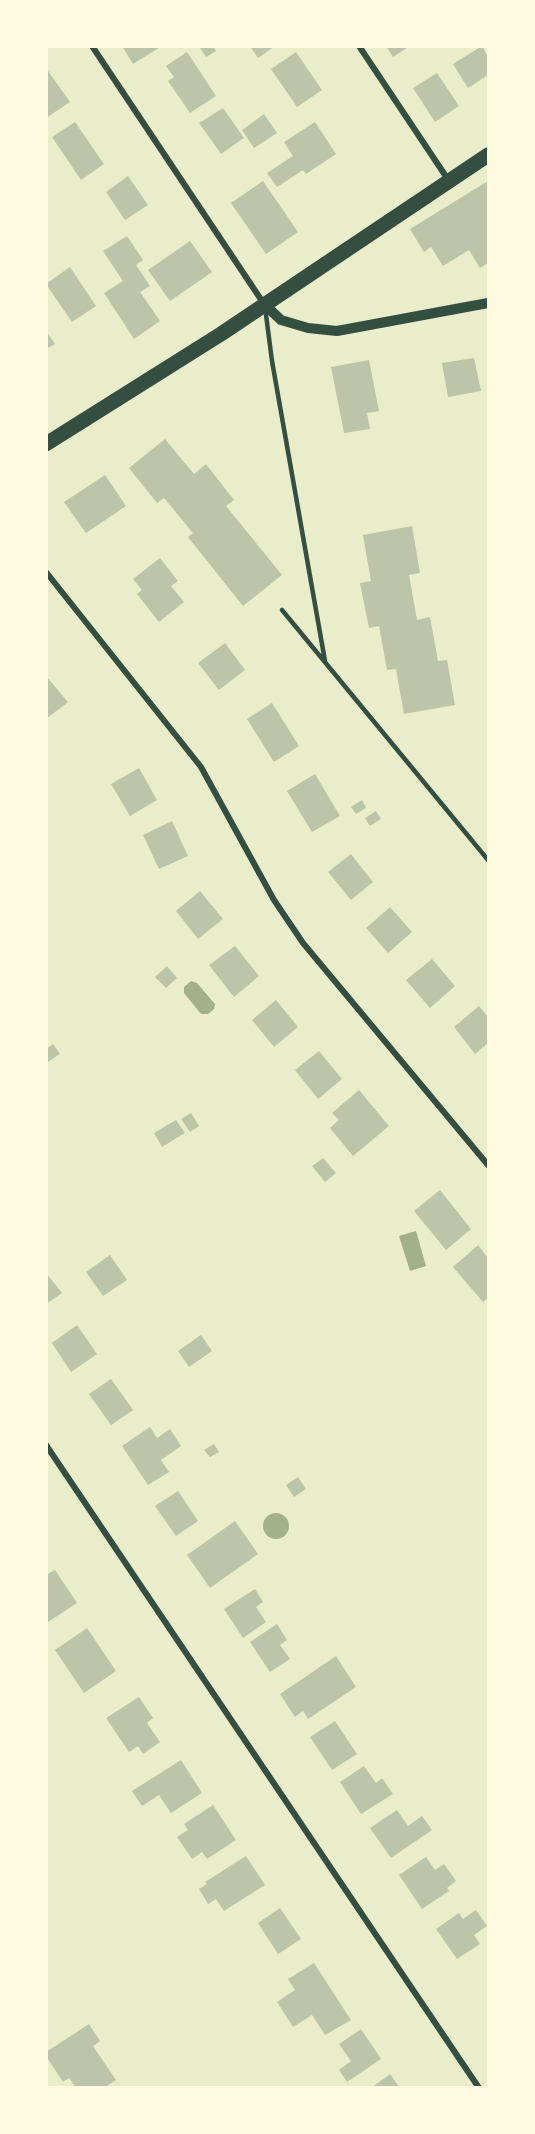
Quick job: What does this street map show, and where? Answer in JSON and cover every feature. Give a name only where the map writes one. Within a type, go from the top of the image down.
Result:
[{"type":"main road","points":[[46,444],[264,304],[489,155]]},
{"type":"street","points":[[92,46],[264,304],[281,320],[308,328],[337,331],[489,303]]},
{"type":"street","points":[[359,46],[449,181]]},
{"type":"street","points":[[46,572],[201,767],[274,900],[303,943],[489,1166]]},
{"type":"street","points":[[46,1445],[479,2088]]},
{"type":"lane","points":[[264,304],[325,661]]},
{"type":"lane","points":[[282,609],[489,860]]},
{"type":"shaded area","points":[[191,981],[197,983],[215,1004],[214,1009],[208,1014],[201,1014],[184,993],[184,987]]},
{"type":"shaded area","points":[[416,1231],[426,1266],[410,1271],[399,1236]]},
{"type":"shaded area","points":[[276,1513],[285,1517],[289,1526],[285,1535],[276,1539],[267,1535],[263,1526],[267,1517]]},
{"type":"building","points":[[122,46],[162,46],[133,64]]},
{"type":"building","points":[[199,46],[213,46],[216,51],[206,57]]},
{"type":"building","points":[[250,46],[275,46],[258,58]]},
{"type":"building","points":[[386,46],[410,46],[393,57]]},
{"type":"building","points":[[482,46],[488,57],[488,75],[468,88],[453,64]]},
{"type":"building","points":[[187,52],[216,96],[190,113],[168,81],[174,77],[166,66]]},
{"type":"building","points":[[296,52],[322,90],[297,107],[271,69]]},
{"type":"building","points":[[46,68],[70,102],[46,118]]},
{"type":"building","points":[[437,73],[459,106],[435,122],[413,88]]},
{"type":"building","points":[[223,108],[244,138],[221,154],[199,123]]},
{"type":"building","points":[[264,114],[277,133],[254,148],[242,130]]},
{"type":"building","points":[[75,122],[104,164],[81,180],[52,137]]},
{"type":"building","points":[[315,122],[336,154],[306,174],[303,170],[277,187],[267,173],[293,156],[284,142]]},
{"type":"building","points":[[128,176],[148,205],[125,220],[106,192]]},
{"type":"building","points":[[263,181],[298,232],[266,254],[231,203]]},
{"type":"building","points":[[488,181],[488,263],[480,268],[469,250],[443,266],[431,247],[424,252],[410,229]]},
{"type":"building","points":[[127,236],[143,260],[136,265],[150,286],[140,292],[160,321],[134,339],[104,293],[123,281],[103,251]]},
{"type":"building","points":[[190,241],[212,272],[170,301],[148,270]]},
{"type":"building","points":[[70,267],[96,306],[72,322],[46,284]]},
{"type":"building","points":[[46,331],[55,344],[46,349]]},
{"type":"building","points":[[474,358],[481,391],[448,397],[442,363]]},
{"type":"building","points":[[369,360],[379,411],[367,413],[370,429],[344,433],[331,367]]},
{"type":"building","points":[[165,439],[194,474],[206,464],[234,500],[226,506],[282,575],[243,606],[188,537],[193,533],[164,498],[157,503],[129,468]]},
{"type":"building","points":[[105,475],[126,506],[86,533],[64,502]]},
{"type":"building","points":[[412,526],[420,573],[409,575],[417,620],[430,617],[438,661],[447,660],[455,705],[404,714],[396,669],[387,670],[379,626],[369,628],[360,583],[371,581],[363,535]]},
{"type":"building","points":[[160,558],[178,581],[171,586],[184,602],[159,622],[137,594],[142,590],[133,579]]},
{"type":"building","points":[[225,643],[245,670],[219,690],[198,663]]},
{"type":"building","points":[[46,676],[68,702],[46,719]]},
{"type":"building","points":[[272,703],[299,746],[274,762],[247,719]]},
{"type":"building","points":[[139,768],[157,800],[130,816],[111,784]]},
{"type":"building","points":[[315,774],[340,816],[312,832],[287,791]]},
{"type":"building","points":[[362,800],[366,808],[356,814],[351,807]]},
{"type":"building","points":[[376,811],[381,819],[370,826],[365,818]]},
{"type":"building","points":[[172,821],[188,856],[159,869],[143,835]]},
{"type":"building","points":[[351,854],[373,882],[351,900],[328,872]]},
{"type":"building","points":[[200,891],[223,919],[198,939],[176,911]]},
{"type":"building","points":[[390,907],[412,932],[388,953],[366,928]]},
{"type":"building","points":[[235,946],[259,976],[234,997],[209,965]]},
{"type":"building","points":[[432,959],[455,986],[430,1008],[406,980]]},
{"type":"building","points":[[167,966],[177,978],[166,988],[155,977]]},
{"type":"building","points":[[276,1000],[298,1027],[274,1047],[252,1020]]},
{"type":"building","points":[[479,1006],[488,1017],[488,1043],[475,1054],[454,1027]]},
{"type":"building","points":[[53,1044],[60,1054],[46,1063],[46,1049]]},
{"type":"building","points":[[319,1051],[342,1079],[318,1099],[295,1070]]},
{"type":"building","points":[[359,1090],[389,1126],[353,1156],[330,1128],[339,1120],[332,1113]]},
{"type":"building","points":[[191,1113],[199,1126],[190,1132],[181,1119]]},
{"type":"building","points":[[176,1120],[185,1133],[162,1147],[154,1133]]},
{"type":"building","points":[[323,1158],[336,1173],[325,1182],[312,1166]]},
{"type":"building","points":[[440,1190],[471,1229],[446,1250],[414,1211]]},
{"type":"building","points":[[478,1245],[488,1258],[488,1298],[483,1302],[453,1267]]},
{"type":"building","points":[[110,1255],[127,1280],[103,1296],[86,1272]]},
{"type":"building","points":[[46,1273],[62,1293],[46,1304]]},
{"type":"building","points":[[77,1325],[97,1354],[71,1372],[52,1343]]},
{"type":"building","points":[[201,1335],[212,1351],[189,1367],[178,1351]]},
{"type":"building","points":[[111,1379],[133,1410],[111,1425],[89,1394]]},
{"type":"building","points":[[150,1427],[157,1438],[170,1429],[181,1446],[161,1460],[169,1472],[148,1485],[122,1446]]},
{"type":"building","points":[[214,1444],[219,1452],[210,1457],[204,1450]]},
{"type":"building","points":[[298,1477],[306,1489],[294,1497],[286,1485]]},
{"type":"building","points":[[178,1491],[198,1521],[176,1536],[155,1506]]},
{"type":"building","points":[[235,1521],[258,1554],[210,1588],[187,1555]]},
{"type":"building","points":[[55,1570],[77,1603],[48,1622],[46,1620],[46,1575]]},
{"type":"building","points":[[255,1589],[263,1602],[256,1607],[266,1622],[243,1638],[224,1609]]},
{"type":"building","points":[[277,1624],[287,1640],[280,1645],[290,1659],[270,1672],[250,1642]]},
{"type":"building","points":[[87,1628],[116,1671],[84,1693],[55,1650]]},
{"type":"building","points":[[336,1656],[356,1687],[308,1719],[303,1711],[295,1717],[280,1694]]},
{"type":"building","points":[[139,1697],[153,1718],[147,1723],[160,1742],[143,1754],[138,1746],[129,1752],[106,1718]]},
{"type":"building","points":[[335,1721],[357,1754],[332,1770],[310,1737]]},
{"type":"building","points":[[181,1760],[202,1793],[171,1813],[159,1795],[142,1806],[132,1791]]},
{"type":"building","points":[[364,1766],[376,1783],[382,1778],[393,1794],[361,1814],[340,1782]]},
{"type":"building","points":[[213,1805],[236,1840],[207,1859],[202,1852],[192,1859],[177,1837],[188,1830],[184,1824]]},
{"type":"building","points":[[397,1810],[408,1826],[422,1816],[432,1830],[391,1858],[370,1828]]},
{"type":"building","points":[[246,1856],[265,1885],[224,1911],[216,1899],[208,1904],[199,1889],[207,1884],[205,1882]]},
{"type":"building","points":[[426,1857],[435,1870],[444,1864],[456,1881],[447,1888],[449,1891],[422,1909],[399,1875]]},
{"type":"building","points":[[280,1908],[301,1939],[278,1954],[258,1923]]},
{"type":"building","points":[[476,1910],[487,1926],[474,1935],[480,1944],[457,1959],[436,1929],[459,1913],[463,1919]]},
{"type":"building","points":[[314,1963],[351,2020],[325,2035],[312,2015],[293,2027],[277,2002],[295,1990],[288,1979]]},
{"type":"building","points":[[89,2024],[100,2041],[93,2046],[116,2080],[104,2088],[76,2088],[69,2078],[63,2082],[46,2056],[46,2052]]},
{"type":"building","points":[[361,2029],[381,2059],[347,2082],[339,2070],[351,2061],[339,2044]]},
{"type":"building","points":[[390,2074],[400,2088],[371,2088]]}]
